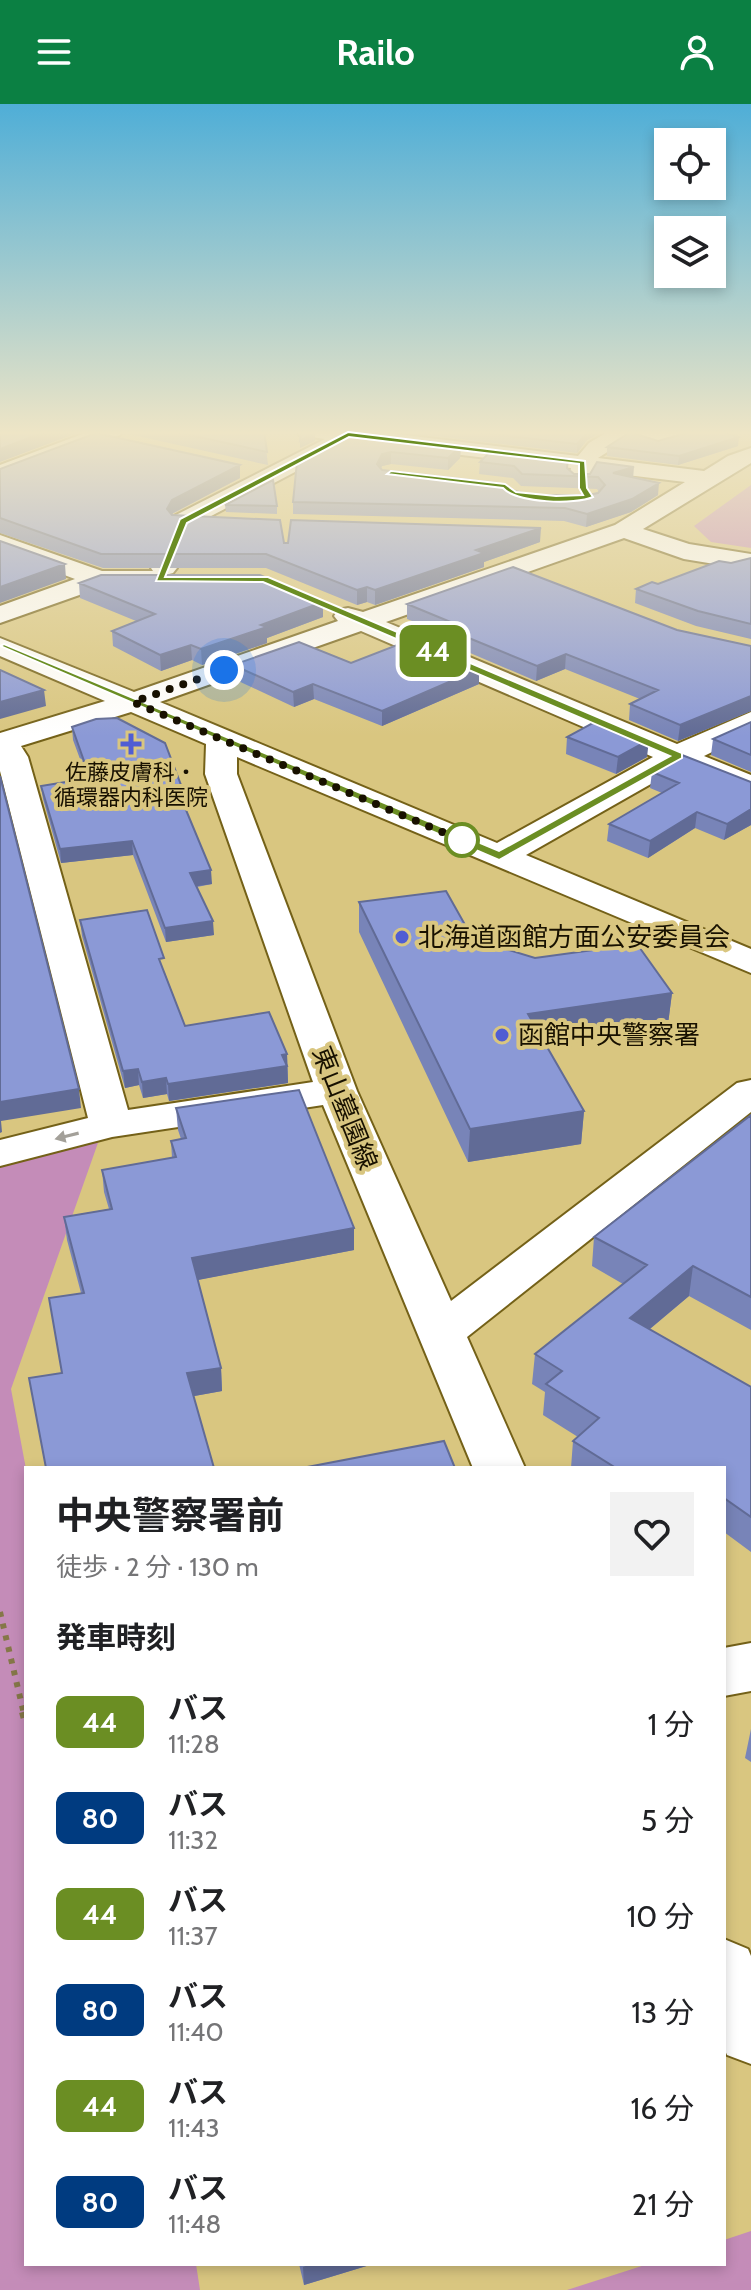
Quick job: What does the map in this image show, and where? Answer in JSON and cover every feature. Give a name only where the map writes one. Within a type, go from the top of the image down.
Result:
[{"type":"street","points":[[159,579],[178,532]]},
{"type":"street","points":[[568,532],[597,540]]},
{"type":"street","points":[[111,1125],[12,757],[1,742],[133,702],[597,540],[609,532]]},
{"type":"street","points":[[647,532],[684,551],[751,562]]},
{"type":"street","points":[[0,542],[99,579]]},
{"type":"street","points":[[512,569],[555,586]]},
{"type":"street","points":[[0,615],[99,579],[190,579]]},
{"type":"street","points":[[321,604],[751,787]]},
{"type":"street","points":[[0,646],[751,962]]},
{"type":"street","points":[[499,856],[678,756],[751,721]]},
{"type":"street","name":"東山墓園線","points":[[222,739],[221,774],[337,1091],[498,1466]]},
{"type":"street","points":[[0,1153],[111,1125],[337,1091]]},
{"type":"street","points":[[439,1334],[751,1092]]},
{"type":"street","points":[[726,1672],[751,1667]]},
{"type":"street","points":[[726,1975],[751,2031]]},
{"type":"path","points":[[0,1612],[24,1714]]},
{"type":"shaded area","points":[[700,532],[751,532],[751,548],[711,542]]},
{"type":"shaded area","points":[[99,1140],[11,1389],[25,1466],[24,2266],[196,2266],[200,2290],[0,2290],[0,1164]]},
{"type":"shaded area","points":[[751,2231],[751,2290],[567,2290],[642,2266],[726,2266],[726,2239]]},
{"type":"building","points":[[39,532],[282,532],[284,543],[288,543],[289,532],[529,532],[476,550],[484,553],[375,590],[367,587],[357,590],[266,554],[101,554]]},
{"type":"building","points":[[0,541],[65,564],[0,587]]},
{"type":"building","points":[[751,558],[751,624],[698,611],[636,589],[719,561],[731,563]]},
{"type":"building","points":[[513,567],[677,630],[751,646],[751,696],[680,725],[630,704],[658,690],[566,654],[537,666],[442,627],[453,623],[407,604]]},
{"type":"building","points":[[101,575],[260,575],[323,602],[261,625],[267,627],[201,649],[191,645],[160,655],[112,631],[155,614],[79,583]]},
{"type":"building","points":[[410,640],[479,669],[382,711],[313,684],[293,692],[233,665],[299,642],[351,663]]},
{"type":"building","points":[[0,670],[44,690],[0,702]]},
{"type":"building","points":[[117,718],[165,743],[181,785],[176,786],[211,870],[190,873],[213,921],[165,928],[132,841],[60,849],[41,786],[90,778],[72,727],[96,719]]},
{"type":"building","points":[[600,719],[649,740],[618,757],[567,737]]},
{"type":"building","points":[[751,722],[751,755],[713,739]]},
{"type":"building","points":[[682,755],[751,782],[751,809],[727,824],[697,812],[650,841],[609,824],[679,783],[652,772]]},
{"type":"building","points":[[0,776],[79,1089],[0,1102]]},
{"type":"building","name":"函館中央警察署","points":[[446,891],[473,939],[535,958],[637,944],[672,993],[528,1014],[584,1111],[470,1129],[359,902]]},
{"type":"building","points":[[147,910],[164,958],[159,959],[185,1026],[269,1012],[287,1054],[282,1055],[287,1066],[168,1084],[166,1078],[142,1082],[138,1069],[123,1071],[80,920]]},
{"type":"building","points":[[299,1090],[354,1228],[192,1258],[221,1368],[187,1373],[213,1466],[46,1466],[29,1378],[62,1373],[49,1298],[84,1293],[64,1217],[112,1209],[102,1170],[176,1157],[171,1141],[186,1138],[176,1108]]},
{"type":"building","points":[[751,1115],[751,1297],[693,1266],[630,1318],[751,1387],[751,1517],[726,1499],[726,1466],[613,1466],[573,1441],[599,1418],[546,1384],[562,1371],[535,1354],[647,1265],[594,1237]]},
{"type":"building","points":[[444,1441],[454,1466],[313,1466]]},
{"type":"bus line","name":"44","points":[[0,646],[499,856],[678,756],[265,579],[159,579],[178,532]]},
{"type":"place","name":"佐藤皮膚科・ 循環器内科医院","points":[[131,744]]},
{"type":"place","name":"北海道函館方面公安委員会","points":[[402,937]]},
{"type":"place","name":"函館中央警察署","points":[[502,1035]]},
{"type":"route","points":[[224,670],[133,702],[471,844],[462,840]]}]
